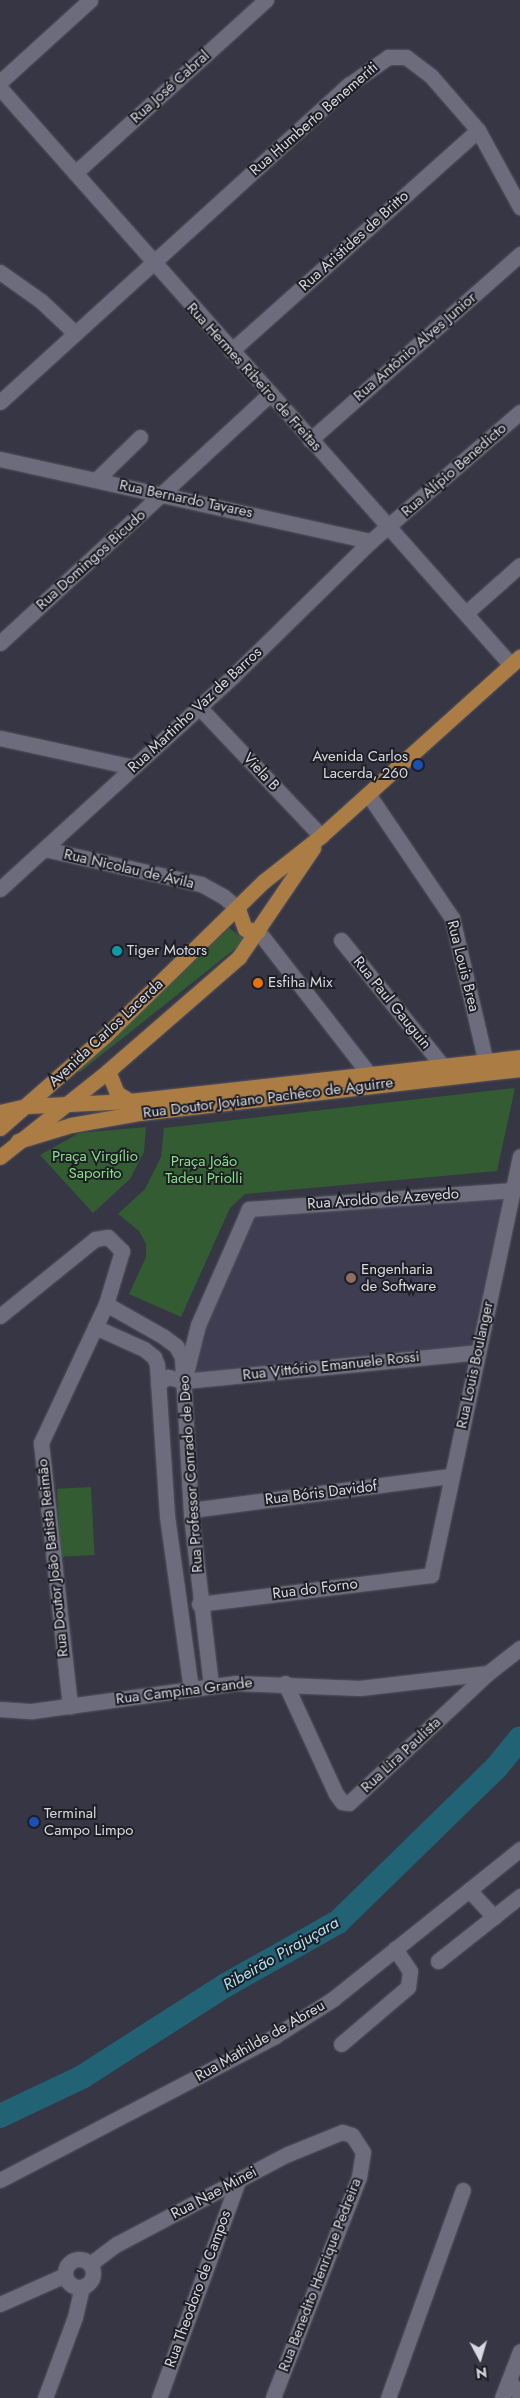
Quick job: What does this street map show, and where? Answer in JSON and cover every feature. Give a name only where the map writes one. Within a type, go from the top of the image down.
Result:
[{"type":"main road","name":"Avenida Carlos Lacerda","points":[[0,1128],[27,1106],[240,907],[264,881],[321,836],[515,661]]},
{"type":"main road","name":"Avenida Carlos Lacerda","points":[[0,1157],[108,1071],[239,957],[321,836]]},
{"type":"main road","points":[[240,907],[257,907],[264,914],[261,926],[245,929],[240,907]]},
{"type":"main road","name":"Rua Doutor Joviano Pachêco de Aguirre","points":[[0,1112],[27,1106],[64,1106],[130,1101],[487,1066],[520,1057]]},
{"type":"main road","name":"Rua Doutor Joviano Pachêco de Aguirre","points":[[18,1141],[72,1125],[372,1078],[442,1065],[520,1069]]},
{"type":"main road","points":[[108,1071],[117,1093],[130,1101]]},
{"type":"street","points":[[0,82],[90,0]]},
{"type":"street","name":"Rua José Cabral","points":[[75,174],[266,0]]},
{"type":"street","name":"Rua Humberto Benemeriti","points":[[0,402],[350,84],[388,58],[406,57],[416,62],[478,130],[499,163],[520,207]]},
{"type":"street","name":"Rua Hermes Ribeiro de Freitas","points":[[0,88],[388,528],[466,613],[515,661]]},
{"type":"street","name":"Rua Aristides de Britto","points":[[231,351],[478,130]]},
{"type":"street","name":"Rua Antônio Alves Junior","points":[[310,440],[520,254]]},
{"type":"street","points":[[0,272],[41,301],[75,333]]},
{"type":"street","name":"Rua Domingos Bicudo","points":[[0,643],[164,494],[270,394]]},
{"type":"street","name":"Rua Alípio Benedicto","points":[[388,528],[520,412]]},
{"type":"street","points":[[97,479],[140,437]]},
{"type":"street","name":"Rua Bernardo Tavares","points":[[0,459],[371,540]]},
{"type":"street","name":"Rua Martinho Vaz de Barros","points":[[0,889],[200,708],[371,540],[388,528]]},
{"type":"street","points":[[466,613],[520,565]]},
{"type":"street","name":"Viela B","points":[[200,708],[321,836]]},
{"type":"street","points":[[0,738],[133,768]]},
{"type":"street","name":"Rua Louis Brea","points":[[368,794],[452,918],[487,1066]]},
{"type":"street","name":"Rua Nicolau de Ávila","points":[[44,849],[200,884],[240,907]]},
{"type":"street","points":[[261,926],[372,1078]]},
{"type":"street","name":"Rua Paul Gauguin","points":[[341,940],[442,1065]]},
{"type":"street","name":"Rua Louis Boulanger","points":[[431,1575],[520,1156]]},
{"type":"street","name":"Rua Aroldo de Azevedo","points":[[184,1381],[198,1325],[245,1214],[253,1209],[513,1190]]},
{"type":"street","name":"Rua Doutor João Batista Reimão","points":[[0,1316],[49,1274],[95,1239],[104,1237],[118,1246],[123,1256],[106,1304],[41,1443],[70,1706]]},
{"type":"street","name":"Rua Professor Conrado de Deo","points":[[106,1304],[176,1346],[182,1357],[191,1510],[199,1604],[211,1685]]},
{"type":"street","name":"Rua Professor Conrado de Deo","points":[[95,1327],[144,1349],[154,1357],[158,1383],[167,1516],[191,1688]]},
{"type":"street","name":"Rua Vittório Emanuele Rossi","points":[[158,1383],[168,1377],[184,1381],[478,1352]]},
{"type":"street","name":"Rua Bóris Davidof","points":[[191,1510],[451,1476]]},
{"type":"street","name":"Rua do Forno","points":[[199,1604],[431,1575]]},
{"type":"street","points":[[488,1673],[520,1648]]},
{"type":"street","name":"Rua Campina Grande","points":[[0,1709],[32,1711],[211,1685],[285,1683],[320,1688],[360,1688],[488,1673]]},
{"type":"street","name":"Rua Lira Paulista","points":[[285,1683],[336,1794],[344,1803],[352,1802],[488,1673]]},
{"type":"street","name":"Rua Mathilde de Abreu","points":[[0,2180],[275,2036],[333,1999],[520,1849]]},
{"type":"street","points":[[469,1890],[494,1917]]},
{"type":"street","points":[[438,1961],[520,1896]]},
{"type":"street","points":[[341,2044],[408,1987],[410,1971],[395,1949]]},
{"type":"street","name":"Rua Nae Minei","points":[[90,2264],[117,2244],[288,2154],[342,2132]]},
{"type":"street","name":"Rua Benedito Henrique Pedreira","points":[[273,2398],[359,2176],[363,2152],[359,2142],[342,2132]]},
{"type":"street","name":"Rua Theodoro de Campos","points":[[159,2398],[238,2181]]},
{"type":"street","points":[[388,2398],[463,2190]]},
{"type":"street","points":[[0,2304],[65,2275],[73,2260],[82,2259],[90,2264],[92,2278],[82,2287],[75,2317],[45,2398]]},
{"type":"street","points":[[65,2275],[69,2283],[82,2287]]},
{"type":"street","points":[[502,2398],[520,2351]]},
{"type":"street","points":[[509,2380],[520,2396]]},
{"type":"shaded area","points":[[513,1190],[478,1352],[184,1381],[241,1206]]},
{"type":"green space","points":[[229,928],[246,940],[80,1072],[73,1070],[144,1009]]},
{"type":"green space","name":"Praça João Tadeu Priolli","points":[[515,1088],[497,1171],[245,1194],[230,1208],[181,1317],[129,1294],[146,1257],[146,1244],[139,1231],[118,1214],[145,1189],[161,1157],[164,1128]]},
{"type":"green space","name":"Praça Virgílio Saporito","points":[[146,1127],[144,1152],[130,1179],[93,1213],[40,1155],[79,1133]]},
{"type":"green space","points":[[91,1487],[95,1555],[61,1557],[57,1489]]},
{"type":"waterway","name":"Ribeirão Pirajuçara","points":[[0,2116],[82,2077],[226,1985],[338,1922],[496,1768],[520,1738]]},
{"type":"place","name":"Avenida Carlos Lacerda, 260","points":[[418,765]]},
{"type":"place","name":"Tiger Motors","points":[[117,951]]},
{"type":"place","name":"Esfiha Mix","points":[[258,983]]},
{"type":"place","name":"Engenharia de Software","points":[[351,1278]]},
{"type":"place","name":"Terminal Campo Limpo","points":[[34,1822]]}]
